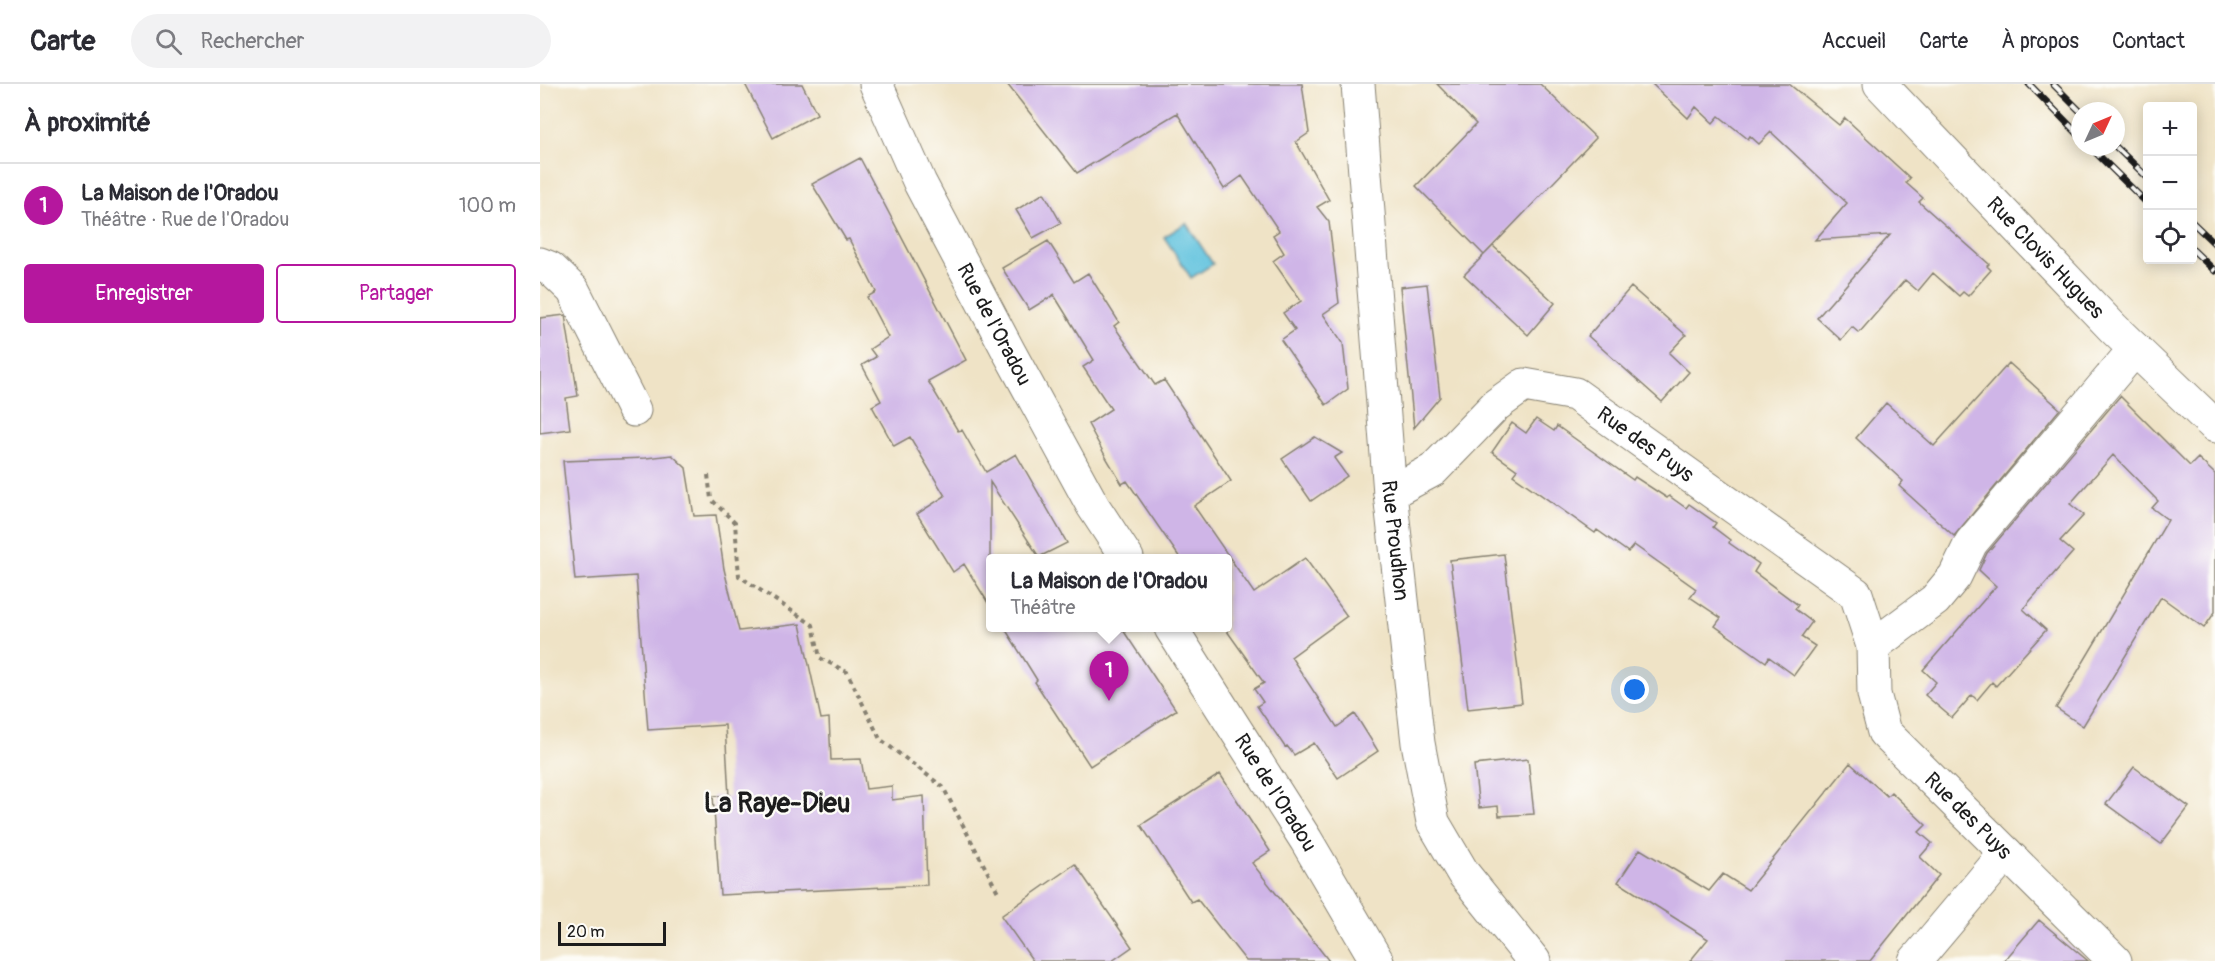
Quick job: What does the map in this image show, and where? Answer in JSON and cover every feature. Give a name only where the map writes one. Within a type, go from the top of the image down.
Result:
[{"type":"street","name":"Rue de l'Oradou","points":[[876,84],[920,183],[1009,352],[1093,506],[1124,554]]},
{"type":"street","name":"Rue Proudhon","points":[[1358,84],[1390,492],[1418,743],[1433,822],[1463,873],[1534,961]]},
{"type":"street","name":"Rue Clovis Hugues","points":[[1880,84],[2135,349],[2215,426]]},
{"type":"street","points":[[540,264],[550,268],[573,290],[634,410]]},
{"type":"street","points":[[1872,645],[1935,600],[1955,576],[1971,543],[2135,349]]},
{"type":"street","name":"Rue des Puys","points":[[1390,492],[1433,470],[1496,405],[1524,385],[1575,394],[1856,594],[1872,645],[1874,694],[1884,732],[2115,961]]},
{"type":"street","name":"Rue de l'Oradou","points":[[1174,632],[1306,840],[1377,961]]},
{"type":"street","points":[[1915,961],[2006,853]]},
{"type":"path","points":[[708,475],[711,499],[735,523],[739,576],[813,625],[820,658],[847,672],[880,739],[943,788],[998,892]]},
{"type":"water","points":[[1186,223],[1213,264],[1191,278],[1164,237]]},
{"type":"building","points":[[745,84],[802,84],[817,114],[773,138]]},
{"type":"building","points":[[1007,84],[1302,84],[1309,133],[1296,142],[1329,200],[1317,207],[1329,222],[1339,303],[1323,314],[1343,343],[1348,389],[1326,405],[1281,340],[1295,330],[1283,313],[1301,301],[1273,261],[1284,253],[1273,235],[1279,231],[1242,176],[1224,189],[1177,113],[1077,173]]},
{"type":"building","points":[[1437,84],[1540,84],[1596,138],[1484,255],[1416,186],[1476,124]]},
{"type":"building","points":[[1652,84],[1789,84],[1839,125],[1845,118],[1910,178],[1906,183],[1923,198],[1919,202],[1989,264],[1987,266],[1991,270],[1968,296],[1963,292],[1959,296],[1933,273],[1918,291],[1905,280],[1859,333],[1852,327],[1841,340],[1817,318],[1890,235],[1815,240],[1847,203],[1771,132],[1759,144],[1750,136],[1748,139],[1719,116],[1713,123],[1696,107],[1688,118]]},
{"type":"building","points":[[860,158],[966,360],[928,381],[958,431],[962,430],[986,472],[1016,454],[1067,543],[1045,554],[1037,554],[990,482],[990,554],[986,554],[986,600],[964,564],[953,572],[917,514],[945,496],[910,437],[894,446],[872,406],[881,401],[862,365],[876,357],[870,349],[888,337],[867,297],[876,292],[849,239],[846,240],[812,184]]},
{"type":"building","points":[[1044,193],[1061,223],[1033,238],[1016,210]]},
{"type":"building","points":[[1048,241],[1074,282],[1088,273],[1119,322],[1114,326],[1155,385],[1164,380],[1231,481],[1194,506],[1227,554],[1177,554],[1127,481],[1122,484],[1088,424],[1111,409],[1083,367],[1094,360],[1055,294],[1029,310],[1002,268]]},
{"type":"building","points":[[1493,246],[1555,303],[1528,335],[1464,275]]},
{"type":"building","points":[[1427,284],[1440,397],[1414,428],[1400,287]]},
{"type":"building","points":[[1631,287],[1686,335],[1669,353],[1689,372],[1662,402],[1588,336]]},
{"type":"building","points":[[565,315],[578,396],[566,398],[570,429],[540,433],[540,318]]},
{"type":"building","points":[[2009,363],[2060,409],[1954,536],[1899,486],[1903,481],[1856,438],[1886,403],[1934,446]]},
{"type":"building","points":[[2120,396],[2190,466],[2198,458],[2215,474],[2215,612],[2204,628],[2161,597],[2083,726],[2056,708],[2168,520],[2152,508],[2158,501],[2113,455],[2070,504],[2084,515],[2060,541],[2073,552],[2023,609],[2046,630],[1996,686],[1992,682],[1977,700],[1972,695],[1952,718],[1925,695],[1936,682],[1923,670],[1996,586],[1979,570],[1987,553]]},
{"type":"building","points":[[1536,419],[1554,431],[1557,426],[1633,480],[1635,477],[1686,508],[1689,504],[1716,523],[1713,527],[1730,540],[1729,543],[1759,564],[1754,572],[1798,605],[1795,609],[1812,622],[1801,637],[1815,646],[1794,675],[1769,657],[1766,662],[1715,626],[1721,618],[1690,597],[1696,589],[1634,545],[1628,552],[1597,530],[1595,533],[1513,475],[1517,470],[1492,452],[1512,423],[1526,433]]},
{"type":"building","points":[[1315,437],[1342,453],[1334,458],[1347,476],[1311,501],[1282,459]]},
{"type":"building","points":[[672,455],[686,468],[694,516],[716,515],[724,569],[739,631],[800,624],[821,719],[829,718],[831,760],[861,759],[866,789],[892,786],[892,800],[924,796],[927,885],[720,895],[713,796],[729,797],[725,725],[648,730],[636,576],[575,580],[563,461]]},
{"type":"building","points":[[1504,554],[1522,703],[1468,709],[1450,560]]},
{"type":"building","points":[[1305,558],[1347,616],[1291,657],[1337,727],[1355,714],[1378,751],[1338,778],[1314,743],[1294,755],[1287,746],[1285,747],[1257,706],[1263,702],[1254,689],[1264,683],[1228,632],[1232,632],[1232,561],[1254,593]]},
{"type":"building","points":[[1007,632],[1124,632],[1176,710],[1090,766],[1035,682],[1037,680]]},
{"type":"building","points":[[1528,759],[1534,814],[1499,816],[1498,806],[1479,808],[1474,765]]},
{"type":"building","points":[[1850,763],[1887,796],[1891,792],[1926,825],[1919,832],[1932,843],[1920,857],[1939,875],[1870,961],[1690,961],[1708,939],[1618,882],[1640,849],[1709,891],[1723,874],[1748,890]]},
{"type":"building","points":[[2134,767],[2189,807],[2161,844],[2106,804]]},
{"type":"building","points":[[1220,774],[1270,851],[1252,863],[1329,961],[1246,961],[1197,899],[1191,902],[1141,825]]},
{"type":"building","points":[[1075,864],[1132,947],[1112,961],[1033,961],[1001,916]]},
{"type":"building","points":[[2039,920],[2087,960],[2088,961],[2004,961]]},
{"type":"railway","points":[[2029,84],[2071,127]]},
{"type":"railway","points":[[2053,84],[2071,102]]},
{"type":"railway","points":[[2099,156],[2143,199]]},
{"type":"railway","points":[[2125,156],[2143,173]]},
{"type":"railway","points":[[2197,227],[2215,244]]},
{"type":"railway","points":[[2197,254],[2215,271]]},
{"type":"place","name":"La Maison de l'Oradou","points":[[1109,701]]},
{"type":"district","name":"La Raye-Dieu","points":[[777,803]]}]
